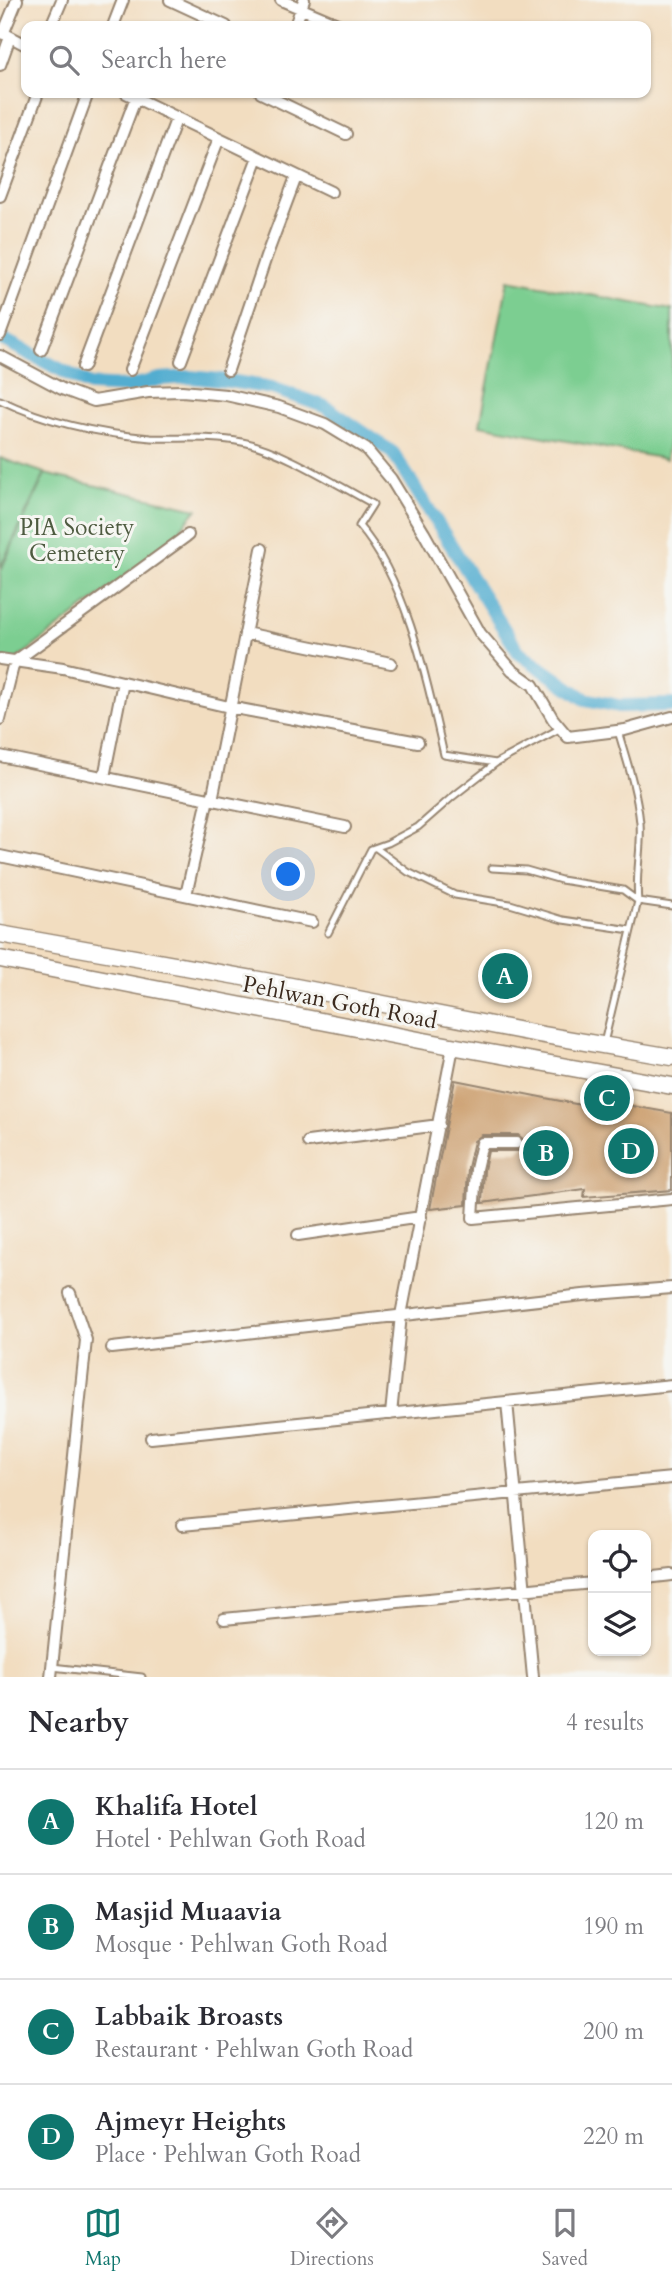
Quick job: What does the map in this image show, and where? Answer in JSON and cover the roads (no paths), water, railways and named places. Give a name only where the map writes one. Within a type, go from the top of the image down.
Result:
[{"type":"main road","name":"Pehlwan Goth Road","points":[[0,934],[672,1057]]},
{"type":"main road","points":[[61,972],[67,947]]},
{"type":"main road","name":"Pehlwan Goth Road","points":[[0,960],[672,1086]]},
{"type":"main road","points":[[475,1050],[482,1023]]},
{"type":"main road","points":[[626,1078],[631,1050]]},
{"type":"street","points":[[0,65],[5,34],[16,0]]},
{"type":"street","points":[[53,21],[61,0]]},
{"type":"street","points":[[118,21],[122,0]]},
{"type":"street","points":[[170,0],[215,21]]},
{"type":"street","points":[[281,0],[303,4],[333,21]]},
{"type":"street","points":[[297,21],[303,4]]},
{"type":"street","points":[[5,34],[21,42]]},
{"type":"street","points":[[0,197],[36,98]]},
{"type":"street","points":[[0,335],[86,98]]},
{"type":"street","points":[[41,350],[130,98]]},
{"type":"street","points":[[137,98],[331,192]]},
{"type":"street","points":[[271,98],[346,134]]},
{"type":"street","points":[[83,367],[177,117]]},
{"type":"street","points":[[131,370],[219,138]]},
{"type":"street","points":[[181,361],[258,157]]},
{"type":"street","points":[[228,370],[296,177]]},
{"type":"street","points":[[0,356],[62,389],[94,401],[148,392],[182,391],[226,395],[279,407],[325,424],[366,449],[391,479],[480,634],[512,670],[533,685],[553,719],[568,737],[618,731],[672,717]]},
{"type":"street","points":[[0,719],[14,662],[188,535]]},
{"type":"street","points":[[186,895],[210,800],[262,549]]},
{"type":"street","points":[[245,633],[391,663]]},
{"type":"street","points":[[0,659],[63,668],[229,707],[418,742]]},
{"type":"street","points":[[104,777],[123,682]]},
{"type":"street","points":[[0,756],[345,827]]},
{"type":"street","points":[[0,856],[312,922]]},
{"type":"street","points":[[391,1414],[401,1315],[453,1047]]},
{"type":"street","points":[[308,1142],[439,1125]]},
{"type":"street","points":[[517,1143],[482,1143],[476,1169],[473,1218],[672,1199]]},
{"type":"street","points":[[298,1236],[421,1217]]},
{"type":"street","points":[[111,1348],[672,1287]]},
{"type":"street","points":[[51,1672],[86,1340],[70,1293]]},
{"type":"street","points":[[151,1437],[672,1385]]},
{"type":"street","points":[[508,1402],[533,1677]]},
{"type":"street","points":[[181,1525],[672,1478]]},
{"type":"street","points":[[651,1577],[672,1575]]},
{"type":"street","points":[[224,1619],[588,1584]]},
{"type":"lane","points":[[0,401],[79,427],[149,438],[200,438],[244,442],[286,458],[373,505],[359,526],[370,539],[403,603],[422,664],[444,755],[496,763]]},
{"type":"lane","points":[[328,933],[371,849],[418,827],[496,763],[561,728]]},
{"type":"lane","points":[[603,1044],[638,901],[636,878],[640,825],[631,771],[618,731]]},
{"type":"lane","points":[[376,848],[408,872],[455,895],[510,904],[564,920],[631,930]]},
{"type":"lane","points":[[492,868],[526,870],[561,880],[623,890],[638,901],[672,906]]},
{"type":"lane","points":[[51,1672],[142,1677]]},
{"type":"waterway","points":[[0,338],[90,385],[128,387],[159,379],[190,377],[272,388],[326,407],[393,453],[519,653],[585,699],[619,706],[672,705]]},
{"type":"place","name":"Khalifa Hotel","points":[[505,976]]},
{"type":"place","name":"Labbaik Broasts","points":[[607,1098]]},
{"type":"place","name":"Ajmeyr Heights","points":[[631,1151]]},
{"type":"place","name":"Masjid Muaavia","points":[[546,1153]]},
{"type":"park label","name":"PIA Society Cemetery","points":[[77,540]]}]
